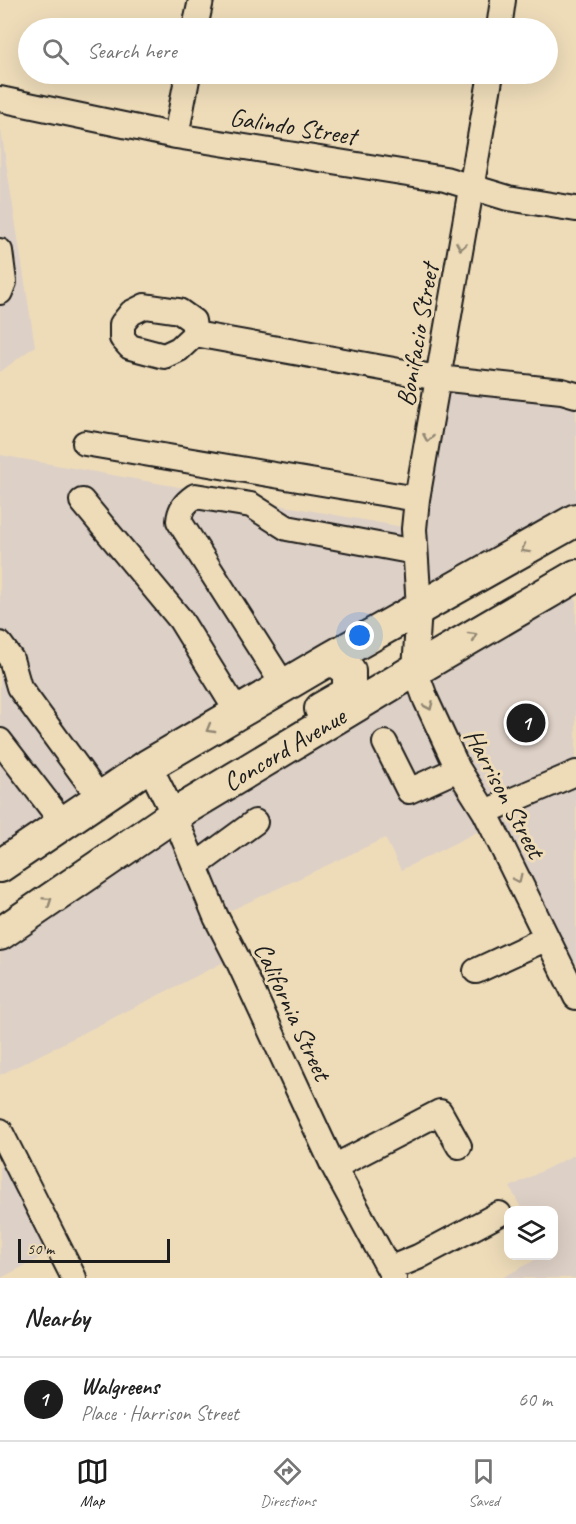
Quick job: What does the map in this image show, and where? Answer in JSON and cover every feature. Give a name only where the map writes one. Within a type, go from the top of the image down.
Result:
[{"type":"main road","name":"Concord Avenue","points":[[0,866],[149,765],[331,658],[576,520]]},
{"type":"main road","name":"Concord Avenue","points":[[0,934],[174,815],[415,670],[576,577]]},
{"type":"main road","points":[[243,773],[271,737],[350,693],[349,671],[331,658]]},
{"type":"street","points":[[197,18],[201,0]]},
{"type":"street","points":[[500,18],[503,0]]},
{"type":"street","points":[[177,136],[186,84]]},
{"type":"street","name":"Bonifacio Street","points":[[419,608],[415,552],[417,499],[489,84]]},
{"type":"street","name":"Galindo Street","points":[[0,99],[177,136],[445,179],[471,189],[507,198],[576,209]]},
{"type":"street","points":[[0,251],[4,282],[0,292]]},
{"type":"street","points":[[195,334],[438,378],[576,395]]},
{"type":"street","points":[[85,443],[417,499]]},
{"type":"street","points":[[284,686],[179,521],[180,512],[186,502],[195,496],[251,505],[287,528],[415,552]]},
{"type":"street","points":[[82,501],[180,619],[238,713]]},
{"type":"street","name":"Harrison Street","points":[[419,608],[415,670],[426,700],[458,769],[485,812],[576,997]]},
{"type":"street","points":[[0,644],[11,659],[8,683],[19,687],[100,798]]},
{"type":"street","points":[[0,741],[63,823]]},
{"type":"street","points":[[385,743],[410,790],[458,769]]},
{"type":"street","name":"California Street","points":[[149,765],[174,815],[216,917],[334,1167],[392,1274]]},
{"type":"street","points":[[485,812],[576,773]]},
{"type":"street","points":[[195,866],[255,822]]},
{"type":"street","points":[[476,971],[547,938]]},
{"type":"street","points":[[334,1167],[440,1112],[459,1146]]},
{"type":"street","points":[[0,1131],[74,1278]]},
{"type":"street","points":[[392,1274],[418,1257],[499,1214]]},
{"type":"shaded area","points":[[0,124],[35,346],[0,372]]},
{"type":"shaded area","points":[[438,378],[576,385],[576,520],[0,866],[0,455],[414,529]]},
{"type":"shaded area","points":[[576,576],[576,997],[491,825],[401,870],[385,838],[217,917],[236,956],[0,1075],[0,934]]},
{"type":"shaded area","points":[[0,1151],[59,1248],[1,1278],[0,1278]]},
{"type":"shaded area","points":[[576,1154],[576,1278],[502,1278],[535,1260],[558,1260],[558,1206],[520,1206],[510,1187]]},
{"type":"place","name":"Walgreens","points":[[526,723]]}]
